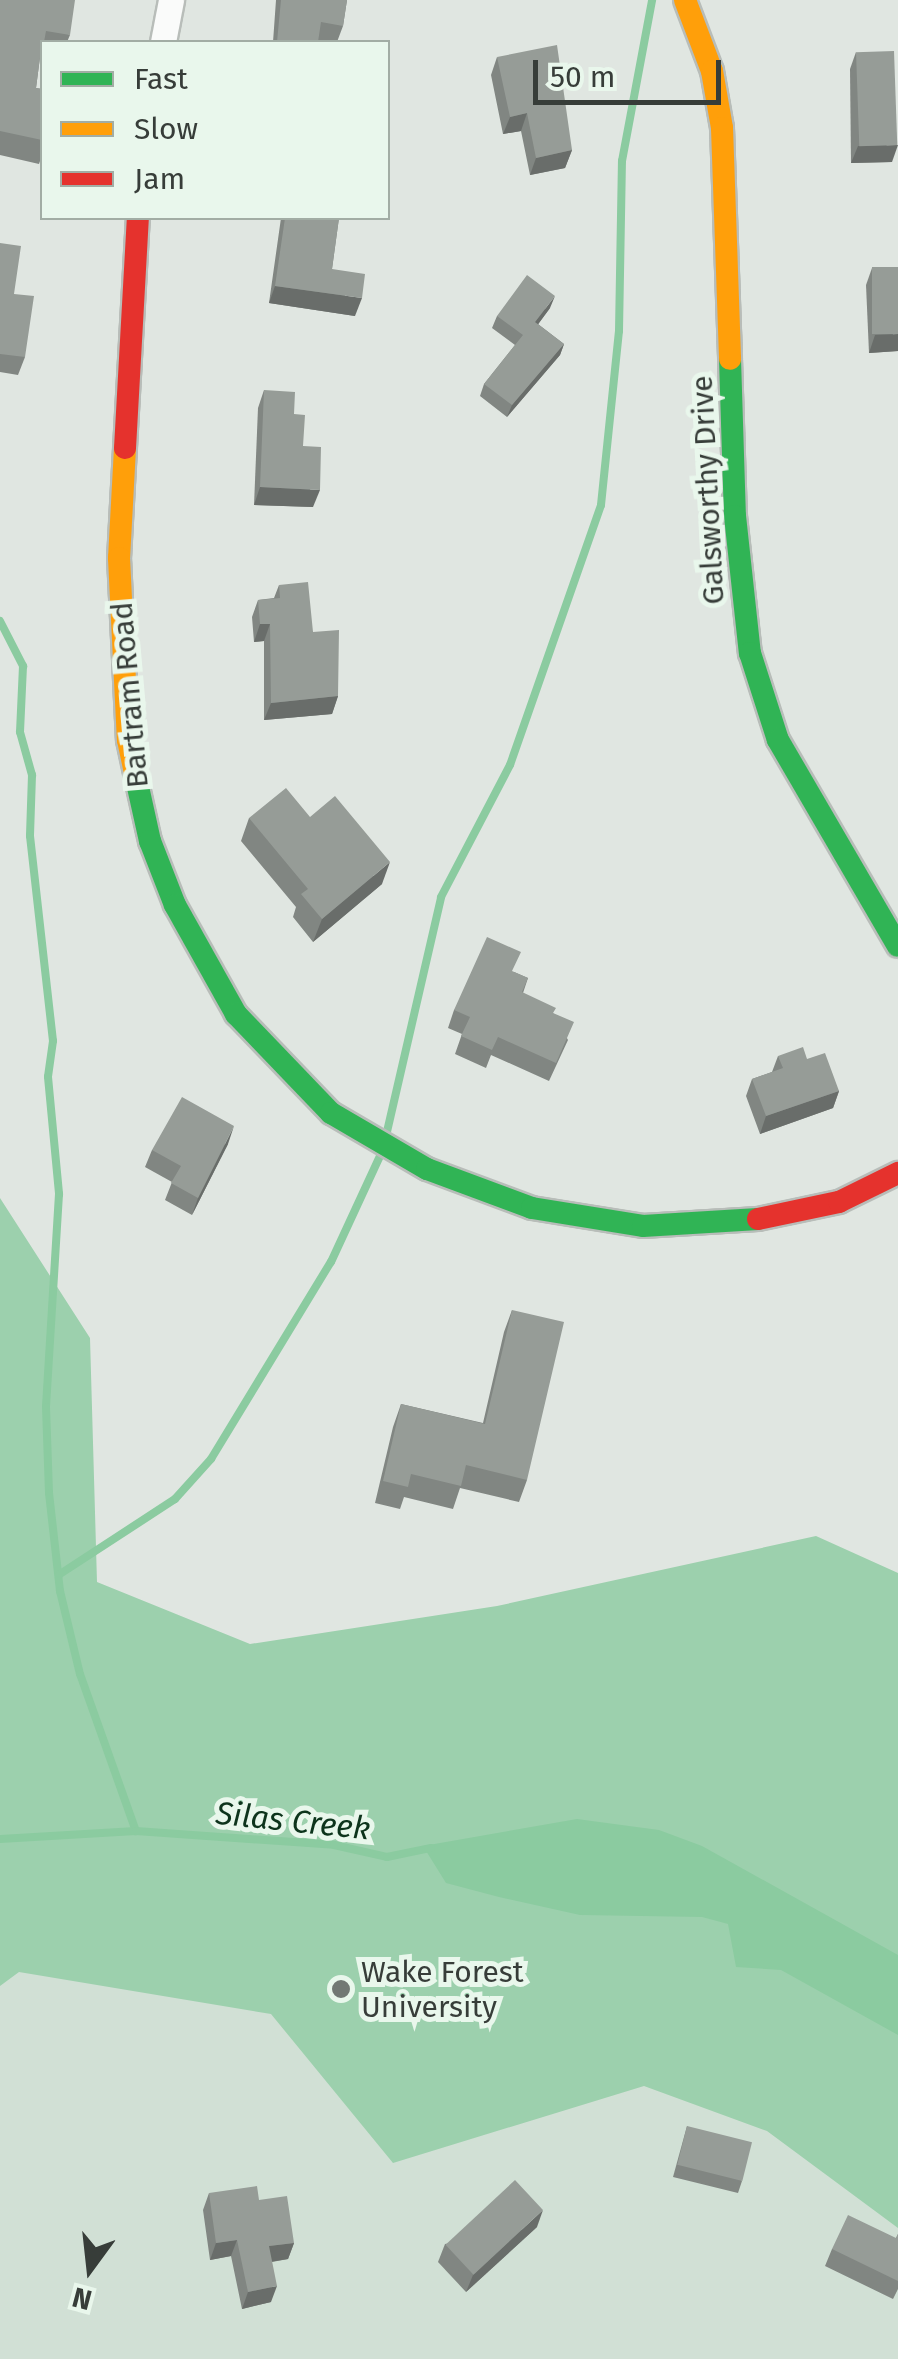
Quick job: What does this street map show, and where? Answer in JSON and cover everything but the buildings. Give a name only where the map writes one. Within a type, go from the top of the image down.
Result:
[{"type":"street","points":[[164,40],[171,0]]},
{"type":"street","name":"Galsworthy Drive","points":[[685,0],[712,71],[722,128],[735,516],[750,653],[778,740],[809,800],[898,946]]},
{"type":"street","name":"Bartram Road","points":[[138,220],[119,558],[128,740],[145,822],[169,890],[204,966],[236,1014],[332,1113],[428,1169],[532,1208],[643,1226],[735,1224],[840,1202],[898,1173]]},
{"type":"shaded area","points":[[0,1198],[90,1338],[97,1582],[250,1644],[497,1606],[816,1536],[898,1573],[898,2228],[767,2131],[644,2086],[393,2163],[271,2014],[19,1972],[0,1986]]},
{"type":"shaded area","name":"Wake Forest University","points":[[0,1722],[898,2100],[898,2359],[0,2359]]},
{"type":"shaded area","points":[[577,1819],[659,1830],[702,1846],[898,1955],[898,2035],[781,1970],[736,1967],[728,1924],[702,1917],[580,1915],[499,1897],[446,1883],[423,1846]]},
{"type":"waterway","points":[[386,1136],[441,897],[510,765],[601,505],[619,331],[622,161],[652,0]]},
{"type":"waterway","points":[[0,621],[23,666],[20,732],[32,775],[30,836],[53,1041],[48,1077],[59,1194],[46,1407],[49,1493],[60,1591],[80,1674],[136,1831]]},
{"type":"waterway","points":[[60,1574],[175,1499],[211,1459],[331,1262],[381,1154]]},
{"type":"waterway","name":"Silas Creek","points":[[0,1839],[136,1831],[334,1845],[387,1857],[431,1848]]},
{"type":"traffic: fast","points":[[730,359],[735,516],[750,653],[778,740],[898,946]]},
{"type":"traffic: fast","points":[[136,778],[150,841],[175,905],[236,1014],[331,1113],[427,1169],[532,1208],[643,1226],[758,1219]]},
{"type":"traffic: slow","points":[[685,0],[712,71],[722,128],[730,359]]},
{"type":"traffic: slow","points":[[125,448],[119,558],[128,740],[136,778]]},
{"type":"traffic: jam","points":[[125,448],[138,220]]},
{"type":"traffic: jam","points":[[758,1219],[839,1202],[898,1173]]},
{"type":"place","name":"Wake Forest University","points":[[341,1989]]}]
